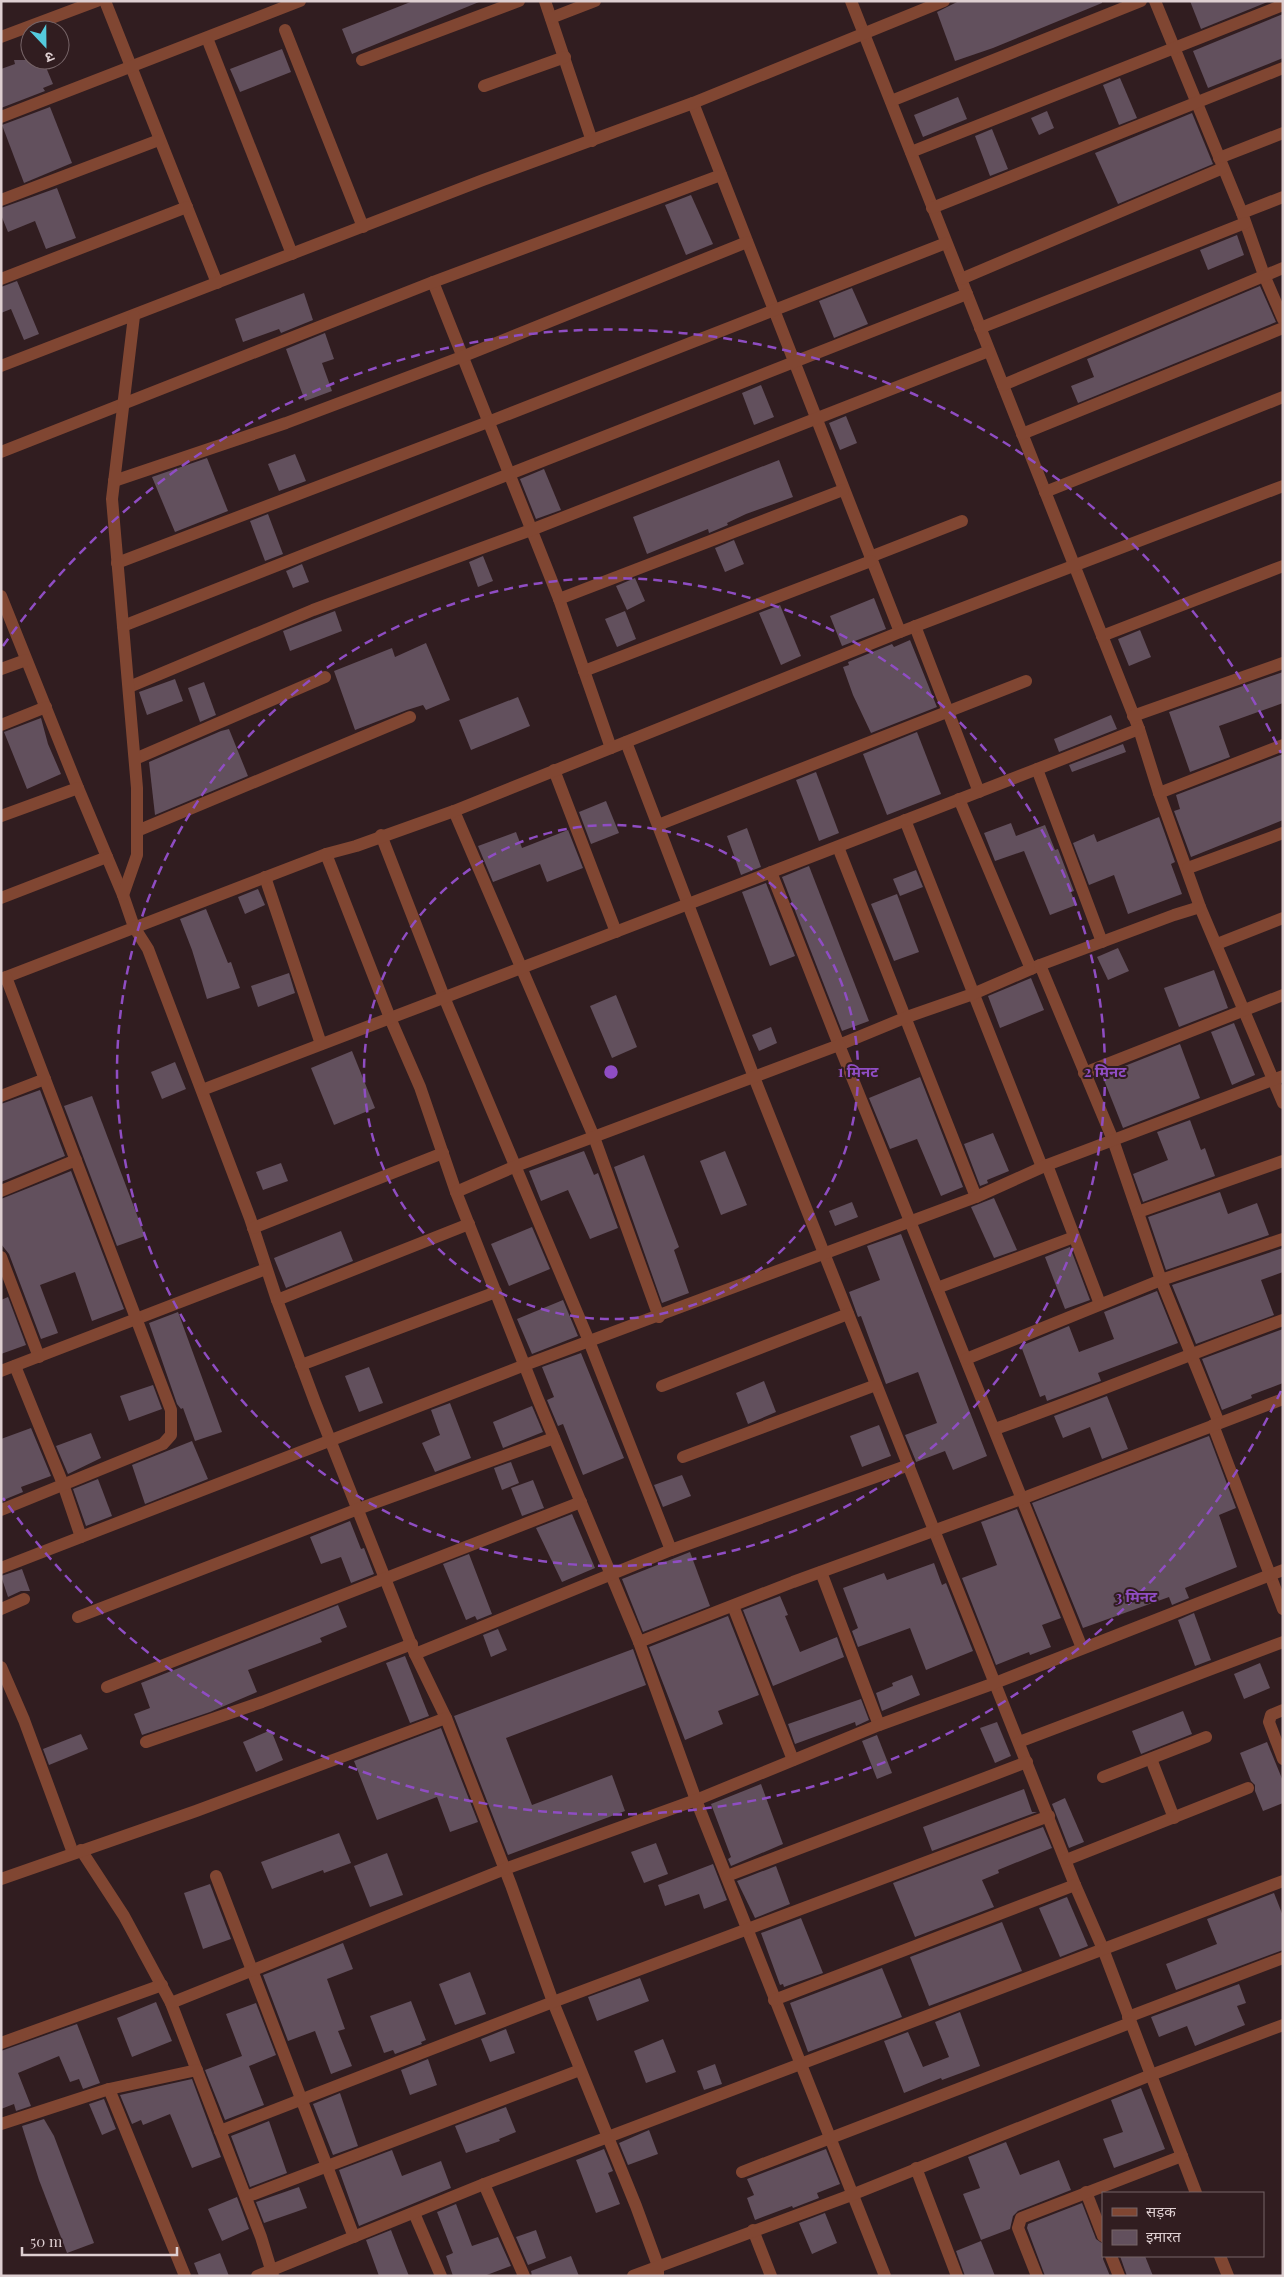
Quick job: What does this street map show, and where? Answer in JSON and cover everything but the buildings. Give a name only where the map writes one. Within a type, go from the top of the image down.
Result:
[{"type":"street","points":[[1,37],[97,1]]},
{"type":"street","points":[[105,1],[217,283]]},
{"type":"street","points":[[1,117],[300,1]]},
{"type":"street","points":[[362,60],[519,1]]},
{"type":"street","points":[[545,1],[592,141]]},
{"type":"street","points":[[551,18],[595,1]]},
{"type":"street","points":[[852,1],[932,208],[1139,728],[1159,793],[1188,868],[1200,907],[1243,1010],[1278,1078],[1283,1103]]},
{"type":"street","points":[[1,366],[693,103],[865,35],[944,1]]},
{"type":"street","points":[[891,101],[1141,1]]},
{"type":"street","points":[[1154,1],[1244,218],[1264,275],[1283,319]]},
{"type":"street","points":[[911,152],[1283,5]]},
{"type":"street","points":[[285,30],[363,227]]},
{"type":"street","points":[[207,38],[292,254]]},
{"type":"street","points":[[484,86],[564,57]]},
{"type":"street","points":[[932,208],[1283,68]]},
{"type":"street","points":[[693,103],[900,632]]},
{"type":"street","points":[[961,279],[1221,163],[1283,133]]},
{"type":"street","points":[[1,200],[160,140]]},
{"type":"street","points":[[1,452],[433,282],[721,175]]},
{"type":"street","points":[[980,328],[1244,218],[1283,197]]},
{"type":"street","points":[[1,279],[187,207]]},
{"type":"street","points":[[114,481],[286,423],[464,356],[747,242]]},
{"type":"street","points":[[116,563],[488,422],[946,243]]},
{"type":"street","points":[[1003,384],[1283,268]]},
{"type":"street","points":[[433,282],[464,356],[508,475],[559,599],[611,748]]},
{"type":"street","points":[[123,626],[967,294]]},
{"type":"street","points":[[123,895],[137,855],[138,788],[116,563],[112,499],[134,316]]},
{"type":"street","points":[[1022,434],[1283,328]]},
{"type":"street","points":[[129,687],[288,620],[531,530],[989,351]]},
{"type":"street","points":[[1045,492],[1283,397]]},
{"type":"street","points":[[1,1510],[163,1444],[171,1435],[171,1410],[45,1079],[4,978],[326,854],[356,846],[382,835],[454,811],[914,626],[1283,486]]},
{"type":"street","points":[[559,599],[843,490]]},
{"type":"street","points":[[584,671],[962,521]]},
{"type":"street","points":[[1102,636],[1283,566]]},
{"type":"street","points":[[2,598],[123,895],[134,928],[148,950],[202,1090],[253,1228],[277,1300],[331,1442],[413,1649],[446,1718],[505,1869],[553,2002],[608,2138],[658,2271]]},
{"type":"street","points":[[914,626],[979,792]]},
{"type":"street","points":[[1,669],[26,660]]},
{"type":"street","points":[[1134,716],[1283,663]]},
{"type":"street","points":[[135,759],[325,677]]},
{"type":"street","points":[[658,825],[1026,681]]},
{"type":"street","points":[[1,725],[46,707]]},
{"type":"street","points":[[137,831],[410,717]]},
{"type":"street","points":[[202,1090],[838,847],[1139,728]]},
{"type":"street","points":[[626,742],[754,1077],[1075,1885],[1103,1949],[1196,2192]]},
{"type":"street","points":[[1159,793],[1283,745]]},
{"type":"street","points":[[1037,769],[1102,942]]},
{"type":"street","points":[[554,770],[616,932]]},
{"type":"street","points":[[1,816],[78,788]]},
{"type":"street","points":[[959,799],[1113,1140],[1161,1280],[1216,1424],[1283,1609]]},
{"type":"street","points":[[454,811],[594,1137],[659,1317]]},
{"type":"street","points":[[905,820],[973,994],[1100,1304]]},
{"type":"street","points":[[1188,868],[1283,833]]},
{"type":"street","points":[[382,835],[444,997],[589,1341],[671,1550]]},
{"type":"street","points":[[838,847],[907,1017],[976,1197]]},
{"type":"street","points":[[326,854],[390,1018],[420,1087],[456,1192],[554,1438],[639,1642],[696,1800],[774,2000],[802,2064],[886,2276]]},
{"type":"street","points":[[1,898],[106,857]]},
{"type":"street","points":[[771,872],[1082,1648]]},
{"type":"street","points":[[265,878],[321,1044]]},
{"type":"street","points":[[456,1192],[516,1166],[839,1045],[907,1017],[973,994],[1035,967],[1200,907]]},
{"type":"street","points":[[1217,944],[1283,918]]},
{"type":"street","points":[[1084,1073],[1283,995]]},
{"type":"street","points":[[1,1568],[331,1442],[525,1365],[659,1317],[824,1252],[976,1197],[1044,1166],[1278,1078]]},
{"type":"street","points":[[1,1096],[45,1079]]},
{"type":"street","points":[[253,1228],[443,1153]]},
{"type":"street","points":[[1,1191],[76,1160]]},
{"type":"street","points":[[1138,1212],[1283,1160]]},
{"type":"street","points":[[277,1300],[469,1224]]},
{"type":"street","points":[[937,1288],[1074,1237]]},
{"type":"street","points":[[966,1358],[1161,1280],[1283,1239]]},
{"type":"street","points":[[1,1256],[39,1357]]},
{"type":"street","points":[[1,1370],[266,1269]]},
{"type":"street","points":[[302,1365],[496,1292]]},
{"type":"street","points":[[662,1386],[848,1314]]},
{"type":"street","points":[[995,1429],[1066,1404],[1190,1354],[1283,1320]]},
{"type":"street","points":[[15,1366],[63,1484],[81,1537]]},
{"type":"street","points":[[683,1457],[876,1385]]},
{"type":"street","points":[[639,1642],[820,1572],[1021,1499],[1283,1398]]},
{"type":"street","points":[[78,1617],[358,1509],[554,1438]]},
{"type":"street","points":[[146,1742],[413,1649],[612,1575],[671,1550],[909,1465]]},
{"type":"street","points":[[107,1687],[581,1502]]},
{"type":"street","points":[[170,2003],[505,1869],[696,1800],[879,1725],[996,1683],[1283,1570]]},
{"type":"street","points":[[820,1572],[879,1725]]},
{"type":"street","points":[[1,1609],[24,1599]]},
{"type":"street","points":[[732,1606],[792,1760]]},
{"type":"street","points":[[1019,1742],[1283,1642]]},
{"type":"street","points":[[1,1666],[77,1851],[124,1916],[162,1985],[246,2197],[273,2273]]},
{"type":"street","points":[[1283,1710],[1272,1715],[1269,1722],[1283,1759]]},
{"type":"street","points":[[1,1879],[205,1807],[446,1718]]},
{"type":"street","points":[[1103,1777],[1206,1737]]},
{"type":"street","points":[[1151,1759],[1174,1818]]},
{"type":"street","points":[[727,1876],[1027,1762]]},
{"type":"street","points":[[1066,1860],[1248,1788]]},
{"type":"street","points":[[220,2131],[553,2002],[1048,1816]]},
{"type":"street","points":[[216,1876],[354,2237]]},
{"type":"street","points":[[257,2276],[273,2273],[354,2237],[484,2184],[1283,1881]]},
{"type":"street","points":[[774,2000],[1075,1885]]},
{"type":"street","points":[[742,2172],[1283,1958]]},
{"type":"street","points":[[1,2043],[162,1985]]},
{"type":"street","points":[[633,2276],[658,2271],[753,2230],[854,2194],[1150,2075],[1283,2024]]},
{"type":"street","points":[[1,2124],[110,2089],[197,2070]]},
{"type":"street","points":[[246,2197],[580,2070]]},
{"type":"street","points":[[110,2089],[185,2276]]},
{"type":"street","points":[[1037,2276],[1018,2228],[1018,2222],[1028,2214],[1182,2156]]},
{"type":"street","points":[[916,2168],[958,2276]]},
{"type":"street","points":[[484,2184],[524,2276]]},
{"type":"street","points":[[1086,2192],[1102,2233]]},
{"type":"street","points":[[414,2212],[441,2276]]},
{"type":"street","points":[[753,2230],[772,2276]]},
{"type":"street","points":[[1111,2257],[1118,2276]]},
{"type":"street","points":[[1220,2257],[1228,2276]]}]
